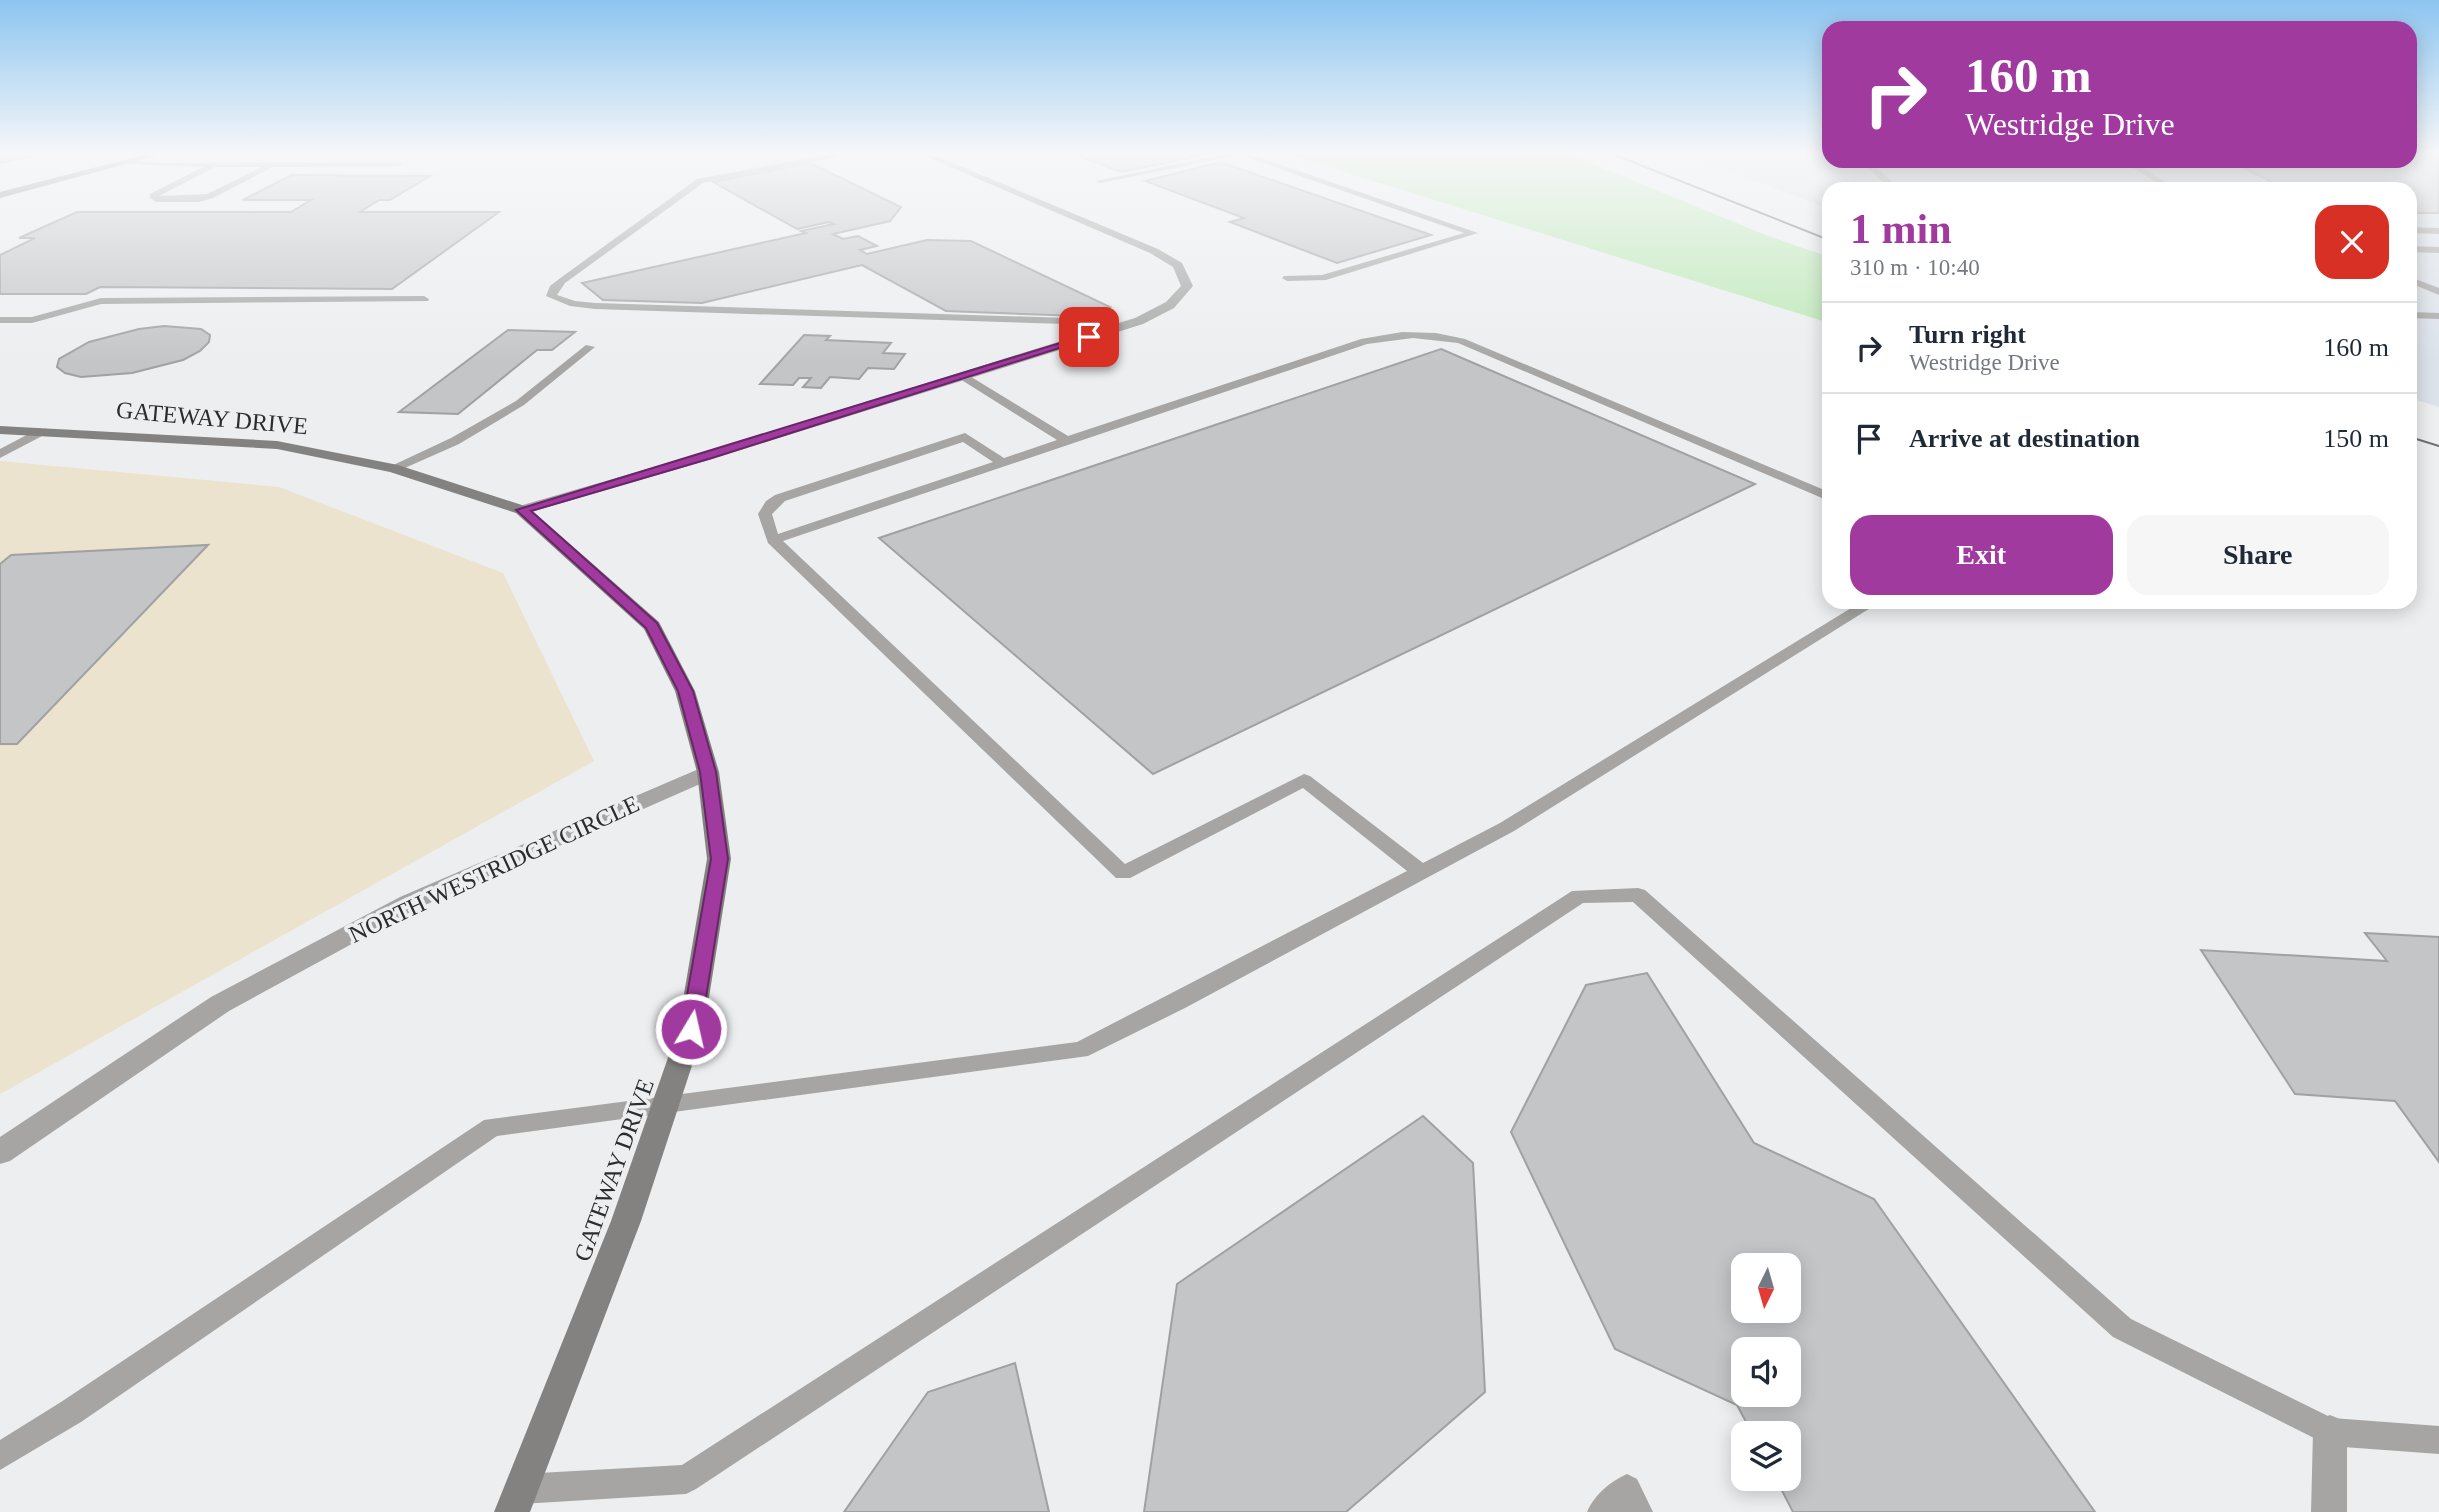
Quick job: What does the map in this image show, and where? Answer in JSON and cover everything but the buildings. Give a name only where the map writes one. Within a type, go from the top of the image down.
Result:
[{"type":"street","points":[[522,510],[964,377],[1139,321],[1170,305],[1187,286],[1178,265],[1154,251],[1089,224]]},
{"type":"street","name":"GATEWAY DRIVE","points":[[0,430],[277,445],[393,468],[522,510],[652,626],[685,691],[708,772],[719,859],[691,1029],[626,1221],[517,1501]]},
{"type":"street","name":"NORTH WESTRIDGE CIRCLE","points":[[0,1152],[220,1004],[397,909],[708,772]]},
{"type":"street","points":[[2329,1512],[2330,1432]]},
{"type":"lane","points":[[641,224],[562,281],[554,288],[551,296],[574,304],[595,306],[1100,322],[1115,329]]},
{"type":"lane","points":[[1286,278],[1324,278],[1473,233],[1445,224]]},
{"type":"lane","points":[[2417,230],[2439,231]]},
{"type":"lane","points":[[2417,249],[2439,250]]},
{"type":"lane","points":[[2417,283],[2439,292]]},
{"type":"lane","points":[[0,320],[32,320],[101,301],[425,299]]},
{"type":"lane","points":[[2417,314],[2439,316]]},
{"type":"lane","points":[[773,540],[1365,341],[1399,334],[1430,334],[1461,341],[1822,494]]},
{"type":"lane","points":[[393,468],[455,441],[520,403],[590,348]]},
{"type":"lane","points":[[964,377],[1067,441]]},
{"type":"lane","points":[[0,454],[40,432]]},
{"type":"lane","points":[[1003,463],[965,437],[780,498],[771,504],[765,514],[773,540],[1123,873],[1304,780],[1421,872]]},
{"type":"lane","points":[[0,1456],[71,1412],[492,1127],[1080,1050],[1507,827],[1861,609]]},
{"type":"lane","points":[[517,1501],[686,1479],[1579,896],[1638,895],[2122,1328],[2330,1432],[2439,1440]]},
{"type":"lane","points":[[1602,1512],[1627,1489],[1638,1512]]},
{"type":"shaded area","points":[[2417,224],[2439,224],[2439,407],[2417,400]]},
{"type":"shaded area","points":[[0,461],[279,487],[503,573],[594,761],[0,1094]]},
{"type":"green space","points":[[1510,224],[1738,224],[1822,255],[1822,321]]},
{"type":"tram line","points":[[1788,224],[1822,237]]},
{"type":"tram line","points":[[2417,439],[2439,446]]},
{"type":"route","points":[[691,1029],[719,859],[708,772],[685,691],[652,626],[522,510],[708,456],[1089,337]]}]
